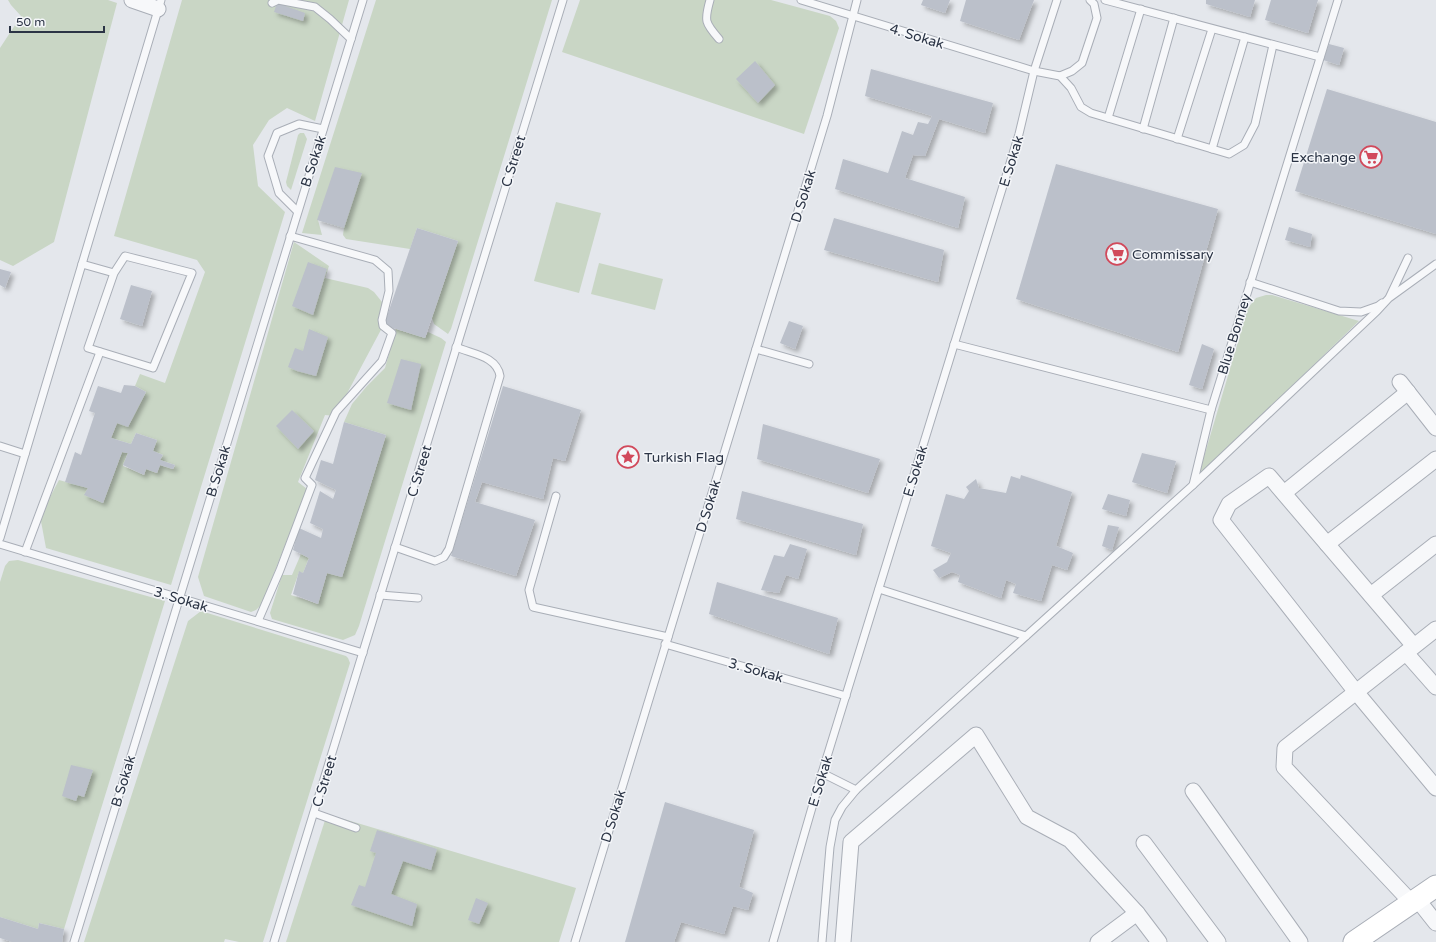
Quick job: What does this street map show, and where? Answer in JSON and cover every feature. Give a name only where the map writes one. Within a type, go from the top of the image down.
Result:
[{"type":"main road","points":[[1354,942],[1436,886]]},
{"type":"street","points":[[132,0],[160,5]]},
{"type":"street","points":[[1284,493],[1404,387],[1436,428]]},
{"type":"street","points":[[1327,544],[1436,459]]},
{"type":"street","points":[[1436,687],[1370,595],[1269,476],[1229,504],[1221,520],[1356,692],[1436,788]]},
{"type":"street","points":[[1370,595],[1436,544]]},
{"type":"street","points":[[1436,629],[1285,748],[1284,767],[1436,923]]},
{"type":"street","points":[[843,942],[851,842],[976,734],[1026,817],[1070,840],[1137,913],[1160,942]]},
{"type":"street","points":[[1193,791],[1300,942]]},
{"type":"street","points":[[1144,843],[1218,942]]},
{"type":"street","points":[[1098,942],[1137,913]]},
{"type":"lane","points":[[272,2],[278,0],[315,7],[323,12],[351,39]]},
{"type":"lane","name":"B Sokak","points":[[74,942],[297,211],[363,0]]},
{"type":"lane","name":"C Street","points":[[274,942],[563,0]]},
{"type":"lane","points":[[710,0],[706,13],[708,26],[719,39]]},
{"type":"lane","name":"4. Sokak","points":[[801,0],[1034,71],[1060,76]]},
{"type":"lane","name":"D Sokak","points":[[575,942],[827,116],[857,0]]},
{"type":"lane","name":"E Sokak","points":[[773,942],[822,773],[1019,134],[1034,71],[1057,0]]},
{"type":"lane","points":[[1090,0],[1094,4],[1097,18],[1082,63],[1072,71],[1060,76],[1071,88],[1081,107],[1091,113],[1212,150],[1229,154],[1244,145],[1254,124],[1273,45]]},
{"type":"lane","points":[[1105,0],[1320,57]]},
{"type":"lane","name":"Blue Bonney","points":[[1193,486],[1211,410],[1337,3]]},
{"type":"lane","points":[[0,538],[160,5]]},
{"type":"lane","points":[[1108,118],[1141,10]]},
{"type":"lane","points":[[1143,129],[1174,18]]},
{"type":"lane","points":[[1177,139],[1212,29]]},
{"type":"lane","points":[[1212,150],[1244,37]]},
{"type":"lane","points":[[297,211],[279,194],[268,156],[277,133],[299,124],[323,129]]},
{"type":"lane","points":[[258,621],[280,570],[312,486],[305,478],[336,412],[382,361],[392,333],[383,326],[382,320],[389,291],[388,271],[374,260],[290,236]]},
{"type":"lane","points":[[125,256],[192,273],[153,368],[88,348],[114,273],[125,256]]},
{"type":"lane","points":[[822,942],[830,846],[835,820],[842,807],[856,790],[1193,486],[1372,316],[1389,298],[1408,258]]},
{"type":"lane","points":[[82,264],[114,273]]},
{"type":"lane","points":[[1250,282],[1339,311],[1361,312],[1378,306],[1436,264]]},
{"type":"lane","points":[[954,344],[1211,410]]},
{"type":"lane","points":[[396,547],[434,561],[444,557],[449,549],[500,376],[499,369],[492,360],[456,347]]},
{"type":"lane","points":[[756,350],[809,364]]},
{"type":"lane","points":[[25,552],[100,352]]},
{"type":"lane","points":[[0,446],[25,454]]},
{"type":"lane","points":[[556,496],[529,590],[533,606],[668,637]]},
{"type":"lane","name":"3. Sokak","points":[[0,544],[363,653]]},
{"type":"lane","points":[[879,589],[1026,636]]},
{"type":"lane","points":[[380,595],[418,598]]},
{"type":"lane","name":"3. Sokak","points":[[665,644],[846,696]]},
{"type":"lane","points":[[822,773],[856,790]]},
{"type":"lane","points":[[314,813],[356,828]]},
{"type":"green space","points":[[8,0],[108,0],[117,3],[54,242],[13,266],[0,260],[0,48],[21,16]]},
{"type":"green space","points":[[182,0],[349,0],[315,121],[287,108],[269,120],[253,145],[258,186],[285,212],[171,585],[46,548],[40,516],[59,480],[88,488],[85,495],[103,503],[122,452],[128,453],[123,466],[144,475],[146,469],[157,473],[160,465],[173,469],[175,465],[160,460],[163,455],[153,451],[157,440],[136,433],[131,444],[111,438],[117,423],[128,426],[146,392],[135,386],[140,374],[165,383],[205,272],[197,260],[114,236]]},
{"type":"green space","points":[[376,0],[552,0],[451,329],[448,334],[434,324],[432,318],[458,241],[417,228],[410,249],[346,239],[343,235],[344,228],[318,220],[322,235],[302,233]]},
{"type":"green space","points":[[580,0],[771,0],[830,16],[836,21],[839,28],[804,134],[562,52]]},
{"type":"green space","points":[[300,133],[304,133],[307,139],[291,190],[287,186],[286,182],[298,135]]},
{"type":"green space","points":[[556,202],[601,213],[579,293],[534,281]]},
{"type":"green space","points":[[294,242],[329,266],[325,278],[368,288],[374,292],[382,302],[383,326],[335,416],[325,415],[298,482],[307,489],[262,604],[256,610],[251,612],[204,596],[198,577]]},
{"type":"green space","points":[[599,263],[663,279],[655,310],[591,294]]},
{"type":"green space","points":[[1272,295],[1359,321],[1198,477],[1248,308],[1256,298]]},
{"type":"green space","points":[[396,329],[425,338],[428,332],[446,342],[359,626],[355,635],[343,640],[272,619],[270,613],[282,575],[292,575],[301,554],[309,558],[303,573],[299,572],[291,595],[318,604],[327,573],[342,577],[386,435],[344,422],[352,404],[385,368]]},
{"type":"green space","points":[[18,560],[165,601],[64,929],[39,923],[38,929],[0,917],[0,582],[5,566],[9,561]]},
{"type":"green space","points":[[201,611],[346,656],[350,663],[263,942],[239,942],[225,939],[224,942],[84,942],[188,621]]},
{"type":"green space","points":[[327,814],[576,888],[559,942],[286,942]]},
{"type":"building","points":[[923,0],[950,0],[945,13],[921,5]]},
{"type":"building","points":[[966,0],[1034,0],[1019,40],[960,21]]},
{"type":"building","points":[[1206,0],[1255,0],[1250,17],[1206,4]]},
{"type":"building","points":[[1271,0],[1318,0],[1308,33],[1265,20]]},
{"type":"building","points":[[277,3],[305,13],[303,21],[274,12]]},
{"type":"building","points":[[1329,44],[1344,48],[1339,65],[1323,60]]},
{"type":"building","points":[[755,61],[775,85],[758,103],[736,79]]},
{"type":"building","points":[[871,69],[993,103],[985,133],[939,119],[925,156],[913,155],[905,178],[965,197],[958,228],[835,189],[843,159],[888,173],[902,131],[913,135],[918,122],[928,124],[932,116],[865,96]]},
{"type":"building","name":"Exchange","points":[[1327,89],[1436,122],[1436,234],[1295,191]]},
{"type":"building","name":"Commissary","points":[[1056,164],[1218,209],[1178,352],[1016,299]]},
{"type":"building","points":[[335,167],[362,173],[344,228],[317,220]]},
{"type":"building","points":[[834,218],[944,250],[938,282],[824,250]]},
{"type":"building","points":[[1289,227],[1312,234],[1310,247],[1285,240]]},
{"type":"building","points":[[417,228],[458,241],[425,338],[384,325]]},
{"type":"building","points":[[308,262],[327,269],[313,315],[292,306]]},
{"type":"building","points":[[0,269],[11,272],[5,288],[0,285]]},
{"type":"building","points":[[131,285],[152,291],[142,326],[120,319]]},
{"type":"building","points":[[789,321],[803,326],[795,349],[780,343]]},
{"type":"building","points":[[309,329],[328,337],[316,376],[288,367],[295,348],[303,351]]},
{"type":"building","points":[[1202,344],[1214,349],[1202,389],[1189,385]]},
{"type":"building","points":[[401,359],[421,364],[411,410],[387,403]]},
{"type":"building","points":[[124,385],[135,386],[146,392],[128,427],[117,423],[111,438],[131,444],[136,433],[157,440],[153,451],[163,455],[160,460],[175,465],[173,469],[160,465],[157,473],[146,469],[144,475],[123,465],[128,453],[122,452],[103,503],[84,495],[88,488],[65,482],[75,452],[81,455],[95,413],[89,411],[98,386],[121,393]]},
{"type":"building","points":[[503,386],[581,410],[565,461],[553,458],[543,499],[482,482],[475,502],[535,520],[516,576],[451,556]]},
{"type":"building","points":[[292,410],[314,431],[298,449],[276,426]]},
{"type":"building","points":[[344,422],[386,435],[342,577],[327,573],[318,604],[293,594],[299,571],[303,573],[309,558],[293,550],[299,528],[321,538],[323,529],[310,523],[320,491],[333,499],[336,490],[315,480],[321,460],[333,464]]},
{"type":"building","points":[[763,424],[880,459],[868,493],[757,459]]},
{"type":"building","points":[[1142,453],[1176,461],[1167,493],[1132,482]]},
{"type":"building","points":[[1021,475],[1072,492],[1056,546],[1073,553],[1067,570],[1052,565],[1041,601],[1013,593],[1016,584],[1006,580],[1001,598],[958,582],[960,575],[952,572],[939,578],[933,570],[947,562],[951,553],[931,546],[946,494],[964,499],[969,491],[966,487],[976,479],[979,488],[1006,493],[1011,476],[1020,479]]},
{"type":"building","points":[[742,491],[863,524],[856,555],[736,519]]},
{"type":"building","points":[[1108,494],[1130,500],[1126,516],[1102,509]]},
{"type":"building","points":[[1108,525],[1119,527],[1112,550],[1102,546]]},
{"type":"building","points":[[790,544],[807,549],[798,579],[786,575],[779,593],[761,590],[774,555],[784,557]]},
{"type":"building","points":[[717,582],[838,618],[829,654],[709,614]]},
{"type":"building","points":[[71,765],[93,770],[84,797],[78,795],[76,801],[62,796]]},
{"type":"building","points":[[665,802],[754,830],[739,887],[753,893],[748,910],[733,906],[724,934],[681,922],[674,942],[625,942]]},
{"type":"building","points":[[377,830],[437,849],[431,870],[403,861],[391,894],[417,904],[412,926],[351,905],[359,885],[365,887],[376,853],[370,851]]},
{"type":"building","points":[[476,898],[488,903],[479,924],[468,920]]},
{"type":"building","points":[[0,917],[38,929],[39,923],[64,929],[62,942],[12,942],[0,938]]},
{"type":"place","name":"Exchange","points":[[1371,157]]},
{"type":"place","name":"Commissary","points":[[1117,254]]},
{"type":"place","name":"Turkish Flag","points":[[628,457]]}]
